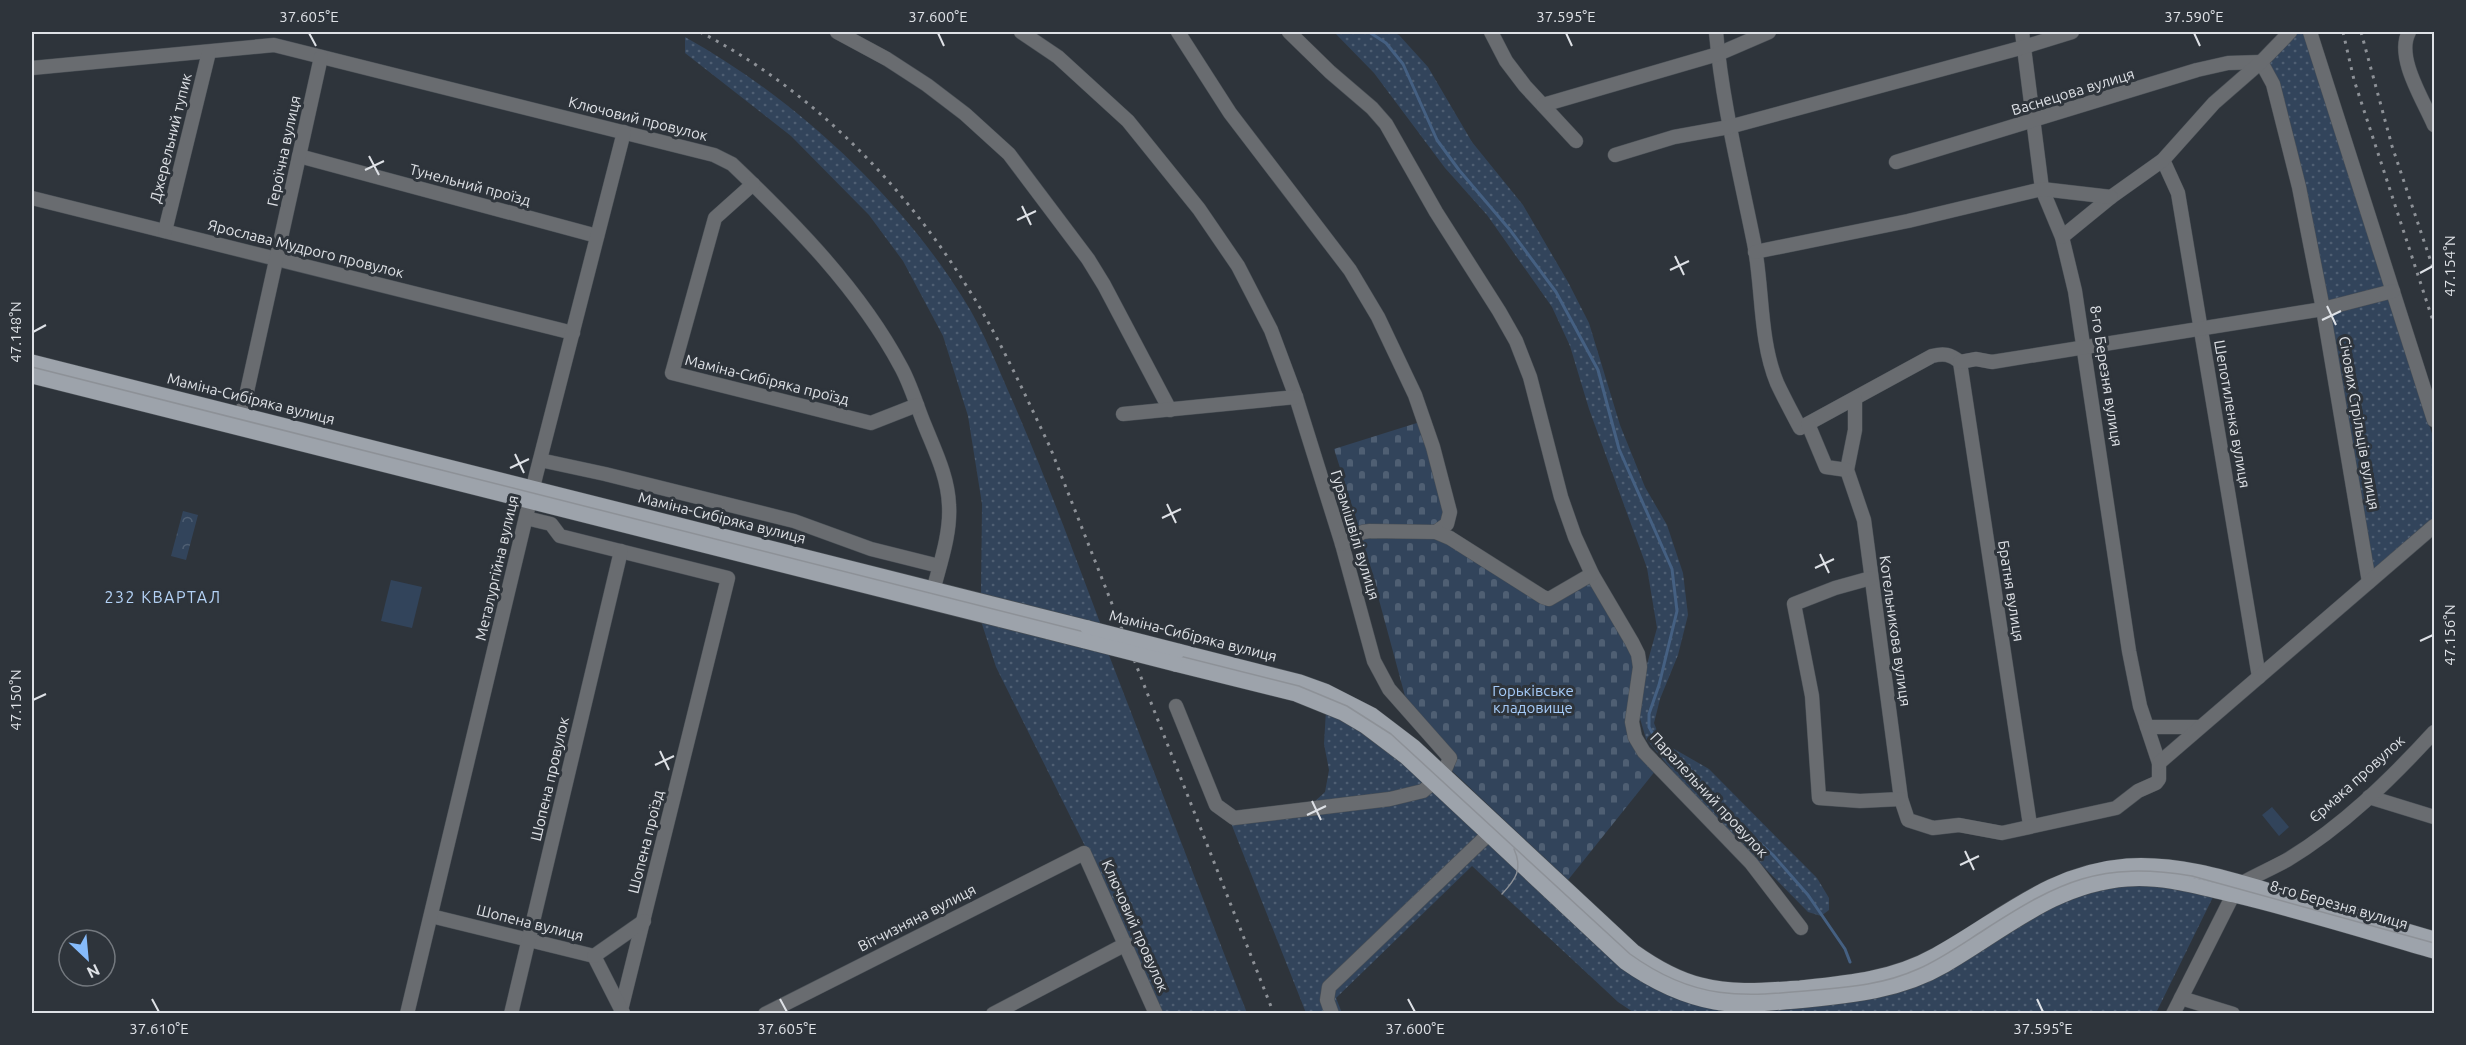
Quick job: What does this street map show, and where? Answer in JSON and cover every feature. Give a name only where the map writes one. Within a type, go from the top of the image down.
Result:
[{"type":"main road","name":"Маміна-Сибіряка вулиця","points":[[32,362],[529,503],[931,595],[1177,657],[1296,694],[1358,722],[1439,779],[1493,830],[1633,951],[1673,975],[1699,985],[1736,991],[1848,984],[1894,974],[1937,955],[2041,890],[2093,871],[2127,866],[2161,867],[2237,889]]},
{"type":"main road","name":"Маміна-Сибіряка вулиця","points":[[32,376],[240,422]]},
{"type":"main road","name":"8-го Березня вулиця","points":[[2237,889],[2434,939]]},
{"type":"main road","name":"8-го Березня вулиця","points":[[2237,889],[2434,951]]},
{"type":"street","points":[[837,32],[887,59],[927,85],[965,114],[1009,154],[1099,276],[1170,410]]},
{"type":"street","name":"Гурамішвілі вулиця","points":[[1021,32],[1058,57],[1128,121],[1199,209],[1238,266],[1256,298],[1271,330],[1296,397],[1342,544],[1377,669],[1389,689],[1450,758],[1439,779]]},
{"type":"street","points":[[1178,32],[1230,113],[1350,270],[1378,317],[1415,395],[1444,486],[1450,512],[1447,524],[1436,532]]},
{"type":"street","points":[[1289,32],[1330,72],[1372,108],[1386,124],[1436,212],[1516,341],[1530,377],[1561,497],[1592,574],[1549,599],[1450,538],[1436,532],[1370,531],[1363,532],[1342,544]]},
{"type":"street","points":[[1491,32],[1506,61],[1576,141]]},
{"type":"street","points":[[1716,32],[1729,128],[1755,252],[1762,314],[1777,381],[1800,428],[1932,356],[1942,353],[1960,362],[1976,359],[1992,363],[2322,309],[2393,291]]},
{"type":"street","points":[[1543,105],[1718,54],[1769,32]]},
{"type":"street","name":"8-го Березня вулиця","points":[[2022,32],[2042,189],[2062,237],[2075,291],[2129,651],[2140,706],[2159,763]]},
{"type":"street","points":[[1615,155],[1674,137],[1729,128],[2072,32]]},
{"type":"street","points":[[2062,237],[2111,197],[2163,160],[2214,103],[2261,62],[2290,32]]},
{"type":"street","points":[[2310,32],[2434,420]]},
{"type":"street","points":[[2409,32],[2406,38],[2405,59],[2434,125]]},
{"type":"street","name":"Ключовий провулок","points":[[32,69],[274,45],[714,155],[732,164],[819,254],[859,301],[902,368],[946,482],[949,505],[948,529],[931,595]]},
{"type":"street","name":"Джерельний тупик","points":[[165,231],[209,52]]},
{"type":"street","name":"Героїчна вулиця","points":[[240,422],[321,57]]},
{"type":"street","name":"Васнецова вулиця","points":[[1896,162],[2197,70],[2228,63],[2261,62]]},
{"type":"street","name":"Січових Стрільців вулиця","points":[[2261,62],[2273,84],[2296,176],[2322,309],[2369,582]]},
{"type":"street","name":"Металургійна вулиця","points":[[407,1014],[529,503],[624,132]]},
{"type":"street","name":"Тунельний проїзд","points":[[299,156],[597,236]]},
{"type":"street","name":"Шепотиленка вулиця","points":[[2163,160],[2178,193],[2259,677]]},
{"type":"street","name":"Маміна-Сибіряка проїзд","points":[[753,184],[715,218],[672,373],[871,423],[917,405]]},
{"type":"street","points":[[1755,252],[1908,221],[2042,189],[2111,197]]},
{"type":"street","name":"Ярослава Мудрого провулок","points":[[32,198],[573,333]]},
{"type":"street","name":"Братня вулиця","points":[[1960,362],[2030,825]]},
{"type":"street","points":[[1123,414],[1296,397]]},
{"type":"street","points":[[1808,424],[1826,467],[1847,470],[1856,430],[1855,399]]},
{"type":"street","points":[[540,460],[794,521],[871,549],[939,566]]},
{"type":"street","name":"Котельникова вулиця","points":[[1847,470],[1864,520],[1900,799]]},
{"type":"street","points":[[529,503],[560,536],[621,551]]},
{"type":"street","points":[[1871,578],[1835,588],[1794,604],[1812,696],[1819,798],[1860,801],[1900,799],[1908,820],[1933,828],[1959,825],[2002,833],[2030,825],[2046,824],[2116,808],[2138,791],[2156,783],[2160,779],[2159,763],[2434,526]]},
{"type":"street","name":"Шопена проїзд","points":[[621,551],[728,578],[622,1012]]},
{"type":"street","name":"Шопена провулок","points":[[511,1014],[621,551]]},
{"type":"street","name":"Паралельний провулок","points":[[1592,574],[1638,654],[1640,668],[1632,722],[1635,738],[1644,752],[1751,863],[1801,928]]},
{"type":"street","points":[[1176,706],[1216,805],[1234,818],[1390,799],[1423,791],[1439,779]]},
{"type":"street","points":[[2147,727],[2199,727]]},
{"type":"street","name":"Єрмака провулок","points":[[2237,889],[2313,842],[2369,797],[2434,732]]},
{"type":"street","points":[[2369,797],[2434,817]]},
{"type":"street","points":[[1332,1014],[1327,1000],[1329,987],[1493,830]]},
{"type":"street","name":"Ключовий провулок","points":[[1083,853],[1156,1014]]},
{"type":"street","name":"Вітчизняна вулиця","points":[[765,1014],[1083,853]]},
{"type":"street","points":[[2173,1014],[2237,889]]},
{"type":"street","name":"Шопена вулиця","points":[[431,916],[594,956],[622,1012]]},
{"type":"street","points":[[594,956],[644,921]]},
{"type":"street","points":[[993,1014],[1126,944]]},
{"type":"street","points":[[2181,998],[2233,1014]]},
{"type":"green space","points":[[1334,32],[1392,32],[1399,35],[1428,67],[1472,142],[1523,205],[1568,282],[1589,323],[1620,425],[1645,487],[1667,525],[1683,573],[1688,615],[1678,655],[1660,699],[1654,723],[1659,736],[1669,746],[1709,769],[1817,878],[1829,898],[1829,910],[1821,916],[1808,912],[1689,791],[1646,739],[1639,715],[1646,668],[1657,628],[1647,568],[1589,409],[1570,346],[1552,307],[1487,215],[1445,168],[1374,73]]},
{"type":"green space","points":[[2298,32],[2304,32],[2434,440],[2434,519],[2374,571],[2268,63]]},
{"type":"green space","points":[[685,37],[765,88],[803,118],[875,185],[937,259],[978,323],[1037,460],[1102,628],[981,599],[982,504],[968,416],[943,336],[903,261],[869,215],[791,136],[685,53]]},
{"type":"green space","name":"Горьківське кладовище","points":[[1420,422],[1446,512],[1444,522],[1434,529],[1541,601],[1591,579],[1629,643],[1636,668],[1628,722],[1656,770],[1568,880],[1448,767],[1447,747],[1405,696],[1362,537],[1334,449]]},
{"type":"green space","points":[[183,511],[198,515],[186,560],[171,556]]},
{"type":"green space","points":[[391,580],[422,587],[412,628],[381,621]]},
{"type":"green space","points":[[980,618],[1107,650],[1247,1013],[1160,1013],[1087,850],[996,667]]},
{"type":"green space","points":[[1326,710],[1384,744],[1639,976],[1851,1000],[2097,887],[2159,884],[2214,895],[2156,1013],[1636,1014],[1618,1002],[1472,866],[1336,998],[1342,1013],[1306,1013],[1229,818],[1313,803],[1325,792],[1329,770],[1324,744]]},
{"type":"green space","points":[[2272,807],[2289,827],[2279,836],[2262,815]]},
{"type":"waterway","points":[[1369,32],[1386,43],[1403,64],[1437,140],[1459,170],[1510,230],[1556,292],[1598,370],[1619,449],[1672,569],[1677,611],[1659,685],[1649,714],[1649,727],[1658,743],[1689,767],[1710,797],[1773,855],[1808,895],[1845,949],[1850,962]]},
{"type":"tram line","points":[[32,367],[1299,686],[1347,706],[1391,734],[1630,954],[1654,969],[1698,988],[1719,992],[1764,994],[1855,986],[1893,978],[1935,961],[2011,913],[2059,887],[2082,879],[2131,871],[2192,876],[2434,943]]},
{"type":"tram line","points":[[1502,894],[1517,873],[1518,862],[1514,849]]},
{"type":"railway","points":[[700,32],[739,54],[777,80],[814,108],[848,139],[881,173],[939,244],[988,322],[1050,447],[1274,1014]]},
{"type":"railway","points":[[2343,32],[2354,80],[2434,324]]},
{"type":"railway","points":[[2361,32],[2392,146],[2434,271]]},
{"type":"district","name":"232 КВАРТАЛ","points":[[163,597]]}]
